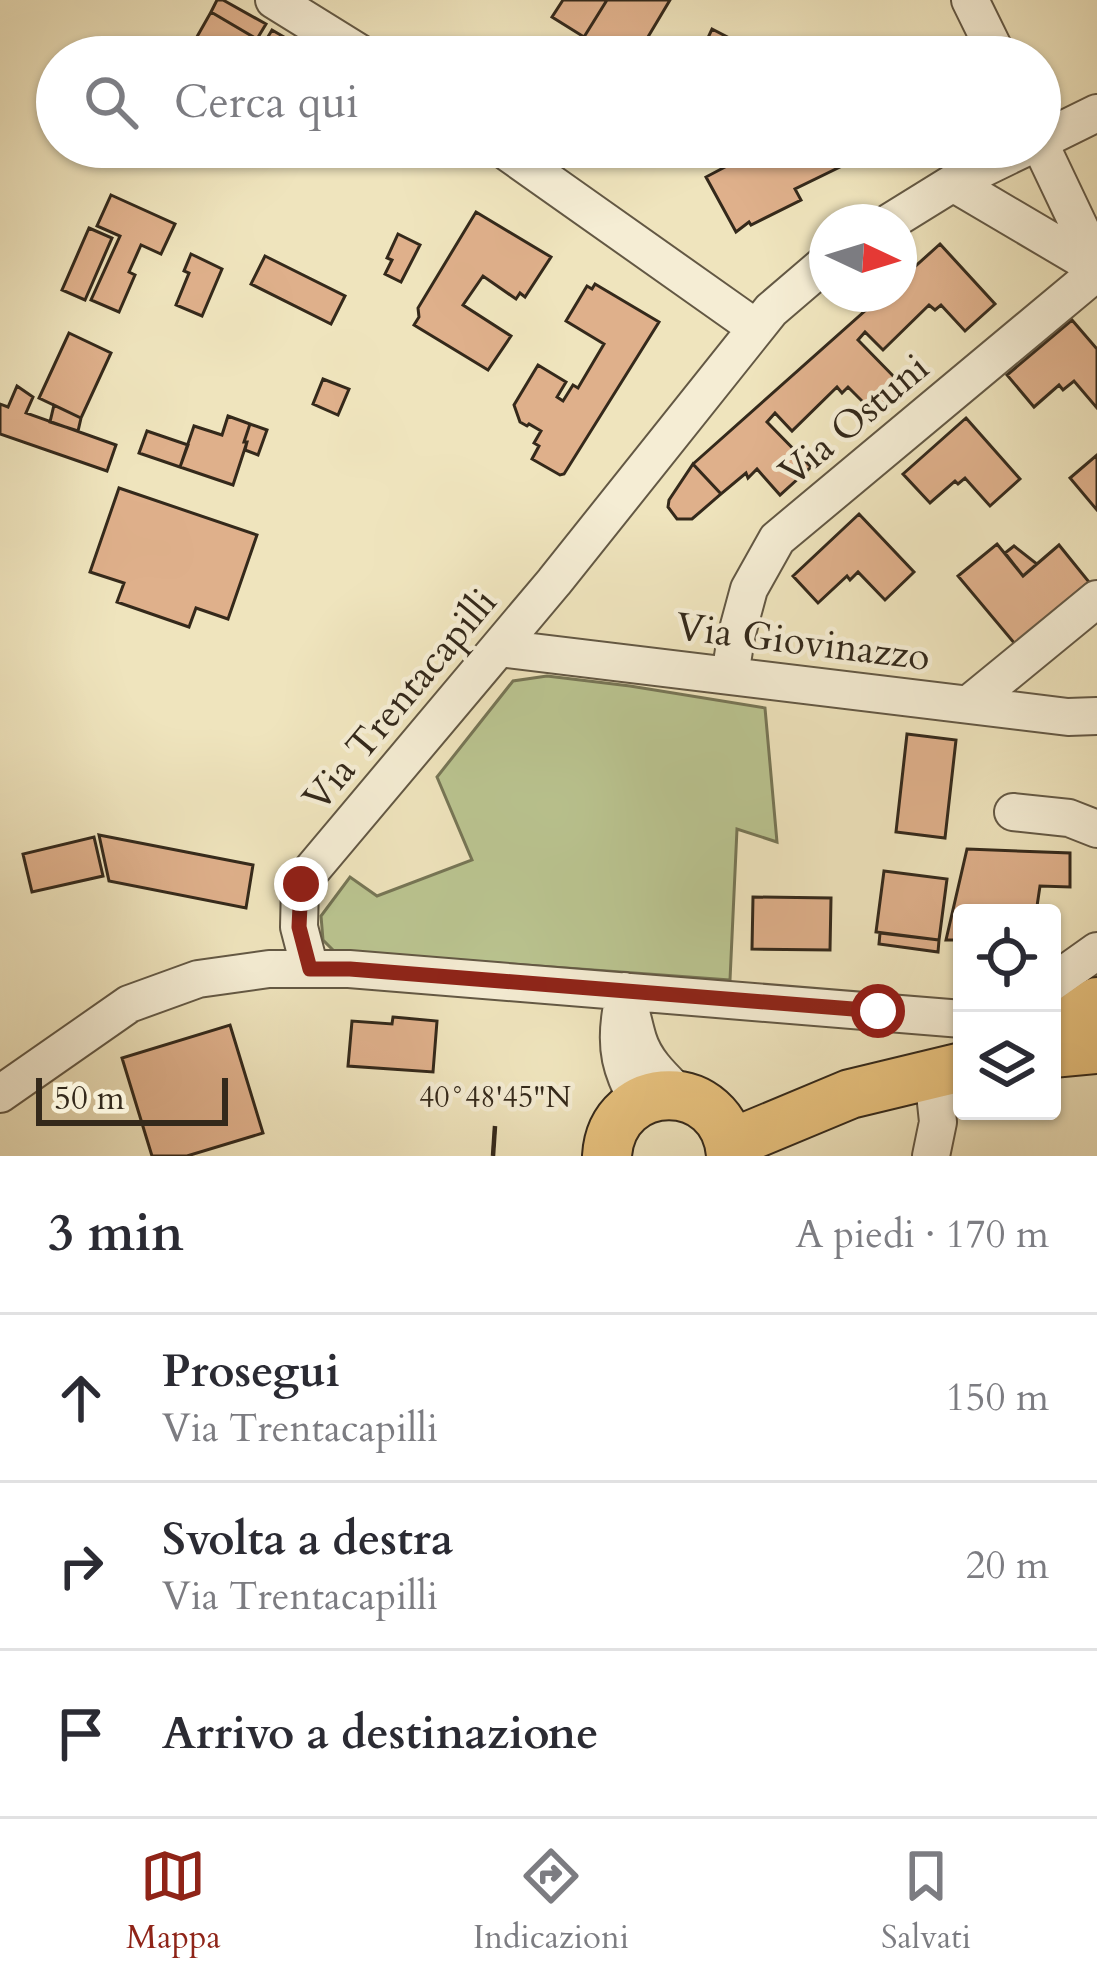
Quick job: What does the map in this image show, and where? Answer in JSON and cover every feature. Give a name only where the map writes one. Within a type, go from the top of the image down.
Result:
[{"type":"main road","points":[[1061,1025],[1097,1002]]},
{"type":"main road","points":[[1061,1052],[1097,1049]]},
{"type":"main road","points":[[575,1156],[674,1126],[850,1094],[948,1070]]},
{"type":"street","points":[[274,0],[332,36]]},
{"type":"street","points":[[970,0],[988,36]]},
{"type":"street","points":[[1061,131],[1097,113]]},
{"type":"street","points":[[530,168],[756,328]]},
{"type":"street","points":[[917,205],[984,168]]},
{"type":"street","points":[[1052,168],[1097,268]]},
{"type":"street","points":[[953,183],[1097,268]]},
{"type":"street","name":"Via Ostuni","points":[[730,676],[749,589],[777,539],[1097,268]]},
{"type":"street","name":"Via Trentacapilli","points":[[310,969],[299,927],[301,884],[499,648],[771,310],[809,277]]},
{"type":"street","points":[[969,704],[1097,599]]},
{"type":"street","name":"Via Giovinazzo","points":[[499,648],[1068,717],[1097,716]]},
{"type":"street","points":[[1013,812],[1069,818],[1097,829]]},
{"type":"street","points":[[1061,977],[1097,951]]},
{"type":"street","points":[[0,1094],[129,1004],[198,979],[269,969],[350,969],[953,1018]]},
{"type":"street","points":[[624,991],[638,1041],[674,1126]]},
{"type":"street","points":[[931,1156],[948,1070]]},
{"type":"green space","points":[[547,676],[765,708],[777,842],[737,829],[730,980],[334,951],[323,940],[321,916],[350,877],[377,896],[472,860],[437,777],[513,681]]},
{"type":"building","points":[[217,0],[223,0],[266,24],[259,36],[252,36],[211,12]]},
{"type":"building","points":[[563,0],[607,0],[585,36],[552,17]]},
{"type":"building","points":[[607,0],[670,0],[649,36],[585,36]]},
{"type":"building","points":[[211,12],[252,36],[197,36]]},
{"type":"building","points":[[723,168],[838,168],[795,189],[801,200],[736,232],[706,177]]},
{"type":"building","points":[[111,195],[175,224],[161,254],[141,245],[129,272],[135,275],[119,312],[91,300],[120,236],[97,226]]},
{"type":"building","points":[[476,212],[551,257],[525,297],[520,293],[516,299],[483,276],[463,305],[511,336],[488,370],[414,325],[418,308]]},
{"type":"building","points":[[89,228],[112,238],[85,300],[62,290]]},
{"type":"building","points":[[398,234],[420,245],[401,282],[385,274]]},
{"type":"building","points":[[940,244],[995,304],[965,331],[941,305],[935,310],[929,305],[883,350],[865,332],[858,340],[902,385],[874,413],[848,387],[842,393],[837,387],[792,431],[775,413],[767,422],[811,467],[780,495],[757,469],[721,494],[693,464],[864,312],[917,312],[917,265]]},
{"type":"building","points":[[191,254],[222,269],[202,316],[176,305]]},
{"type":"building","points":[[265,256],[345,296],[331,324],[251,284]]},
{"type":"building","points":[[595,284],[659,322],[560,475],[532,459],[541,431],[520,422],[514,405],[538,365],[566,382],[557,397],[563,401],[573,385],[578,388],[604,344],[566,321],[587,286],[592,289]]},
{"type":"building","points":[[1072,320],[1097,349],[1097,408],[1074,381],[1063,390],[1059,385],[1034,407],[1007,375]]},
{"type":"building","points":[[69,333],[111,353],[81,418],[39,398]]},
{"type":"building","points":[[323,379],[349,389],[338,415],[313,404]]},
{"type":"building","points":[[17,386],[33,397],[26,413],[116,445],[107,471],[0,434],[0,404],[8,407]]},
{"type":"building","points":[[54,405],[81,418],[78,431],[50,422]]},
{"type":"building","points":[[228,416],[250,424],[233,485],[180,467],[194,426],[222,435]]},
{"type":"building","points":[[966,418],[1020,479],[990,506],[965,478],[930,503],[903,474]]},
{"type":"building","points":[[250,424],[267,430],[258,455],[245,450]]},
{"type":"building","points":[[147,431],[188,445],[180,467],[139,453]]},
{"type":"building","points":[[1097,455],[1097,510],[1070,478]]},
{"type":"building","points":[[693,464],[721,494],[692,519],[677,519],[668,507],[669,500]]},
{"type":"building","points":[[119,488],[257,535],[228,619],[196,608],[189,627],[117,602],[124,583],[90,572]]},
{"type":"building","points":[[859,514],[914,572],[885,600],[858,572],[818,603],[793,576]]},
{"type":"building","points":[[997,544],[1023,576],[1059,545],[1089,582],[1015,644],[958,576]]},
{"type":"building","points":[[1014,546],[1037,564],[1023,576],[1005,553]]},
{"type":"building","points":[[907,734],[956,740],[945,838],[896,832]]},
{"type":"building","points":[[99,835],[253,865],[246,908],[109,881]]},
{"type":"building","points":[[94,837],[103,876],[32,892],[23,854]]},
{"type":"building","points":[[967,849],[1070,853],[1070,887],[1040,886],[1037,904],[954,904]]},
{"type":"building","points":[[884,871],[947,879],[939,940],[876,932]]},
{"type":"building","points":[[753,897],[831,898],[830,950],[752,949]]},
{"type":"building","points":[[953,910],[953,940],[946,940]]},
{"type":"building","points":[[880,933],[939,940],[938,952],[879,944]]},
{"type":"building","points":[[393,1017],[437,1021],[433,1072],[348,1066],[352,1021],[392,1024]]},
{"type":"building","points":[[230,1025],[263,1133],[187,1156],[152,1156],[122,1058]]},
{"type":"route","points":[[301,884],[299,927],[310,969],[878,1011]]}]
